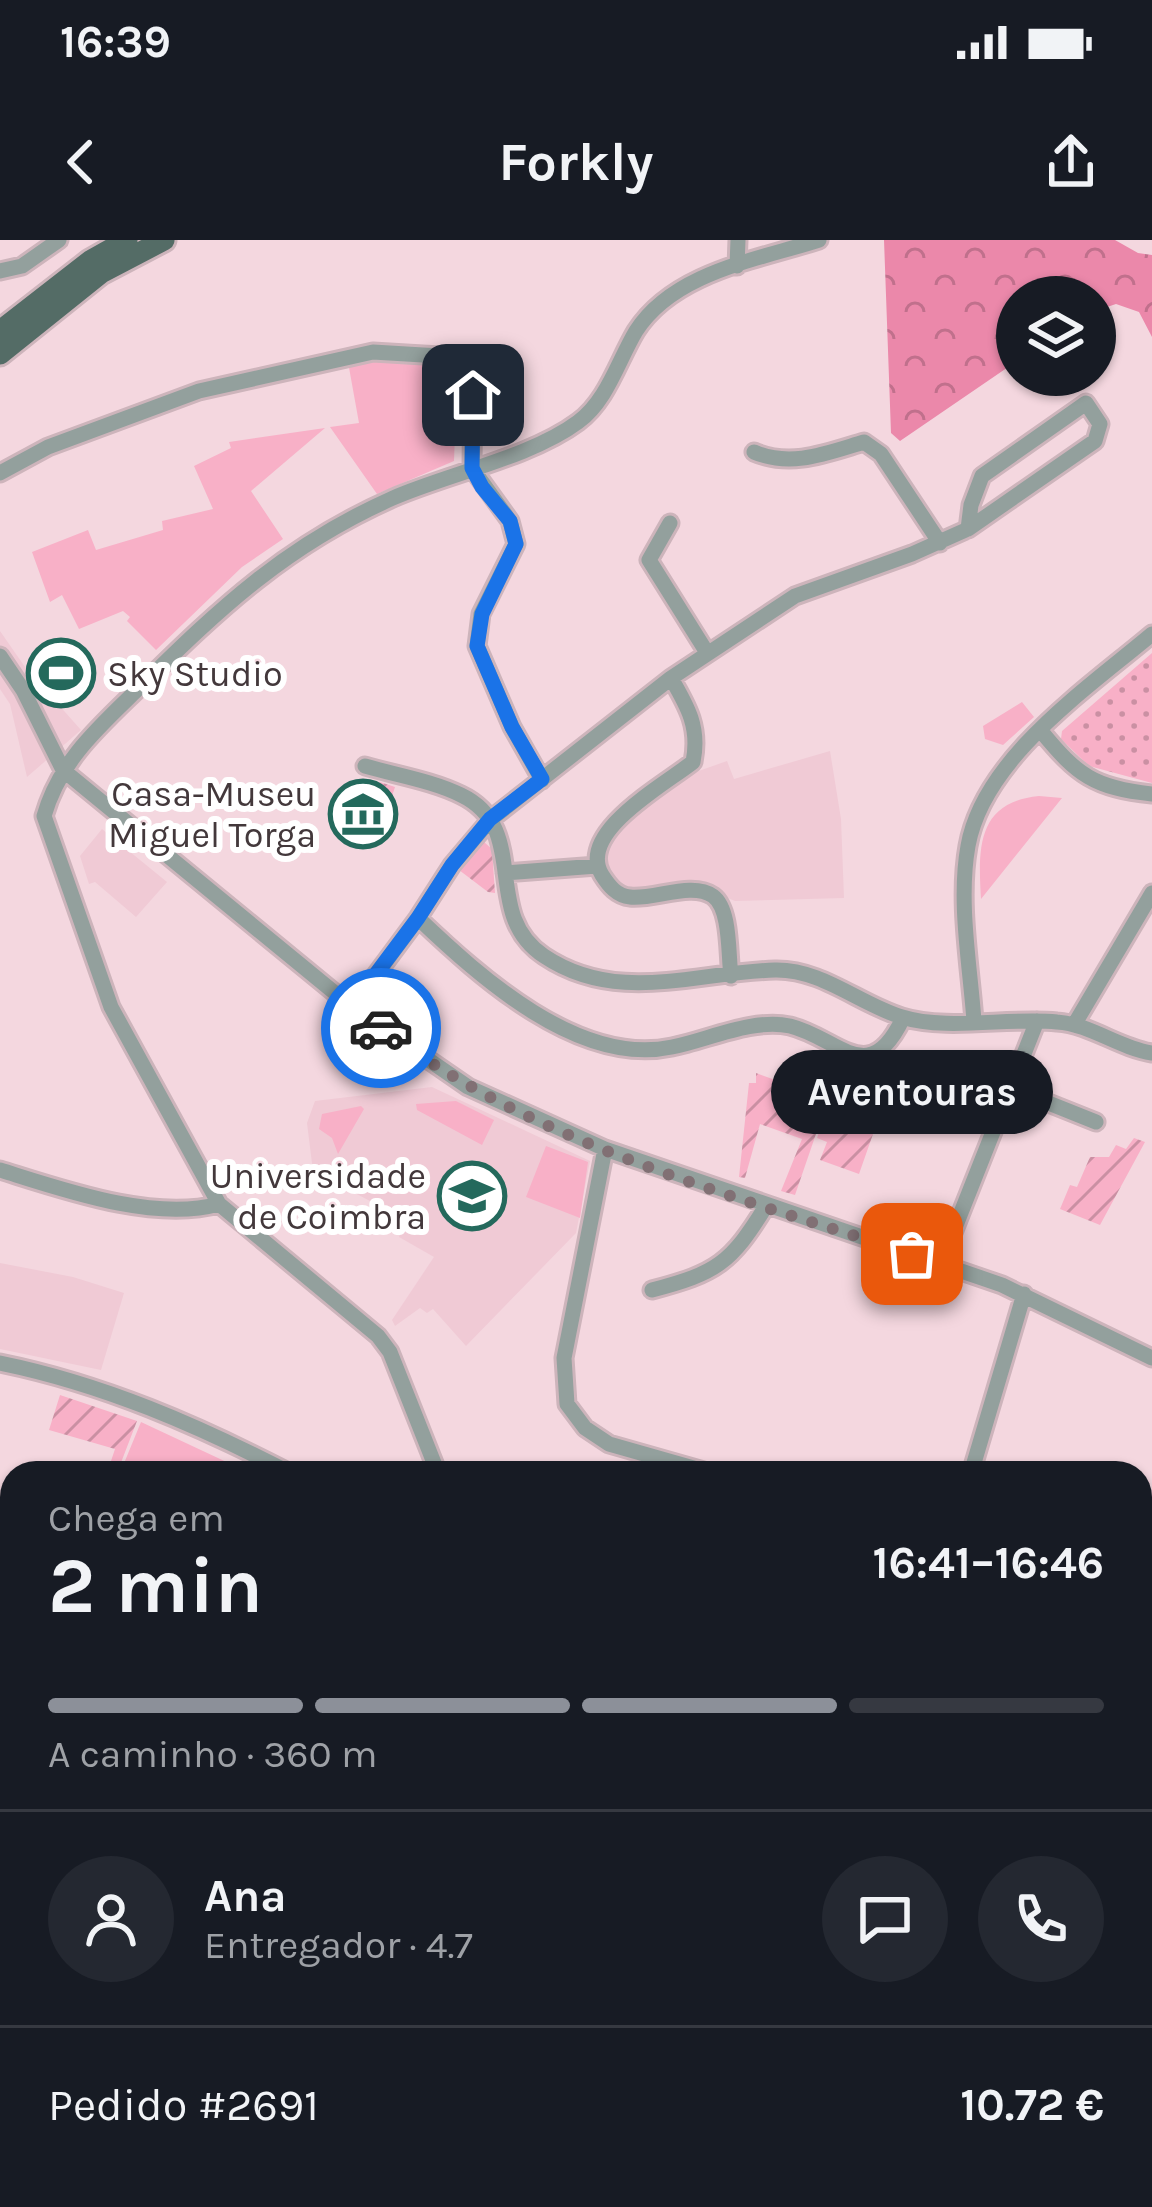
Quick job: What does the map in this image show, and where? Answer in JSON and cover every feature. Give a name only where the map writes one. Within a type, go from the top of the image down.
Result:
[{"type":"main road","points":[[0,331],[89,261],[127,240]]},
{"type":"main road","points":[[0,354],[101,273],[164,240]]},
{"type":"street","points":[[0,271],[22,266],[59,240]]},
{"type":"street","points":[[736,266],[738,240]]},
{"type":"street","points":[[433,1461],[390,1352],[378,1336],[219,1204],[111,1007],[44,816],[76,750],[264,571],[354,518],[578,423],[594,408],[639,327],[659,306],[695,280],[736,266],[770,247],[819,240]]},
{"type":"street","points":[[0,473],[48,447],[178,396],[374,352],[494,359],[499,366],[503,414]]},
{"type":"street","points":[[473,358],[472,468],[510,521],[516,544],[482,614],[477,646],[512,727],[542,779]]},
{"type":"street","points":[[352,1006],[490,819],[706,651],[795,596],[968,529],[1095,441],[1100,424],[1086,403],[982,476],[968,529]]},
{"type":"street","points":[[754,452],[770,459],[802,460],[864,442],[881,454],[940,543]]},
{"type":"street","points":[[670,523],[649,560],[706,651]]},
{"type":"street","points":[[974,1021],[965,890],[968,842],[987,792],[1041,731],[1152,634]]},
{"type":"street","points":[[0,656],[23,690],[63,770],[352,1006],[468,1087],[605,1149],[1024,1294],[1152,1358]]},
{"type":"street","points":[[671,678],[692,714],[697,741],[693,762],[607,829],[598,847],[597,866],[610,887],[626,898],[701,891],[716,898],[723,911],[731,976]]},
{"type":"street","points":[[1041,731],[1072,770],[1110,787],[1152,794]]},
{"type":"street","points":[[365,766],[464,795],[490,819],[504,845],[511,916],[520,933],[542,956],[588,977],[638,986],[775,970],[804,973],[903,1018],[1074,1025],[1152,1053]]},
{"type":"street","points":[[505,873],[597,866]]},
{"type":"street","points":[[1074,1025],[1152,893]]},
{"type":"street","points":[[418,918],[520,1006],[574,1033],[625,1047],[666,1049],[740,1030],[778,1026],[866,1056],[887,1045],[903,1018]]},
{"type":"street","points":[[941,1263],[1037,1021]]},
{"type":"street","points":[[1011,1088],[1096,1122]]},
{"type":"street","points":[[605,1149],[565,1358],[567,1404],[585,1428],[609,1444],[669,1461]]},
{"type":"street","points":[[0,1171],[98,1198],[177,1210],[219,1204]]},
{"type":"street","points":[[652,1290],[698,1278],[726,1261],[766,1206]]},
{"type":"street","points":[[975,1461],[1024,1294]]},
{"type":"street","points":[[0,1363],[52,1373],[148,1405],[265,1461]]},
{"type":"shaded area","points":[[374,357],[463,365],[457,378],[454,461],[377,494],[330,427],[359,423],[348,362]]},
{"type":"shaded area","points":[[325,428],[251,491],[283,539],[242,567],[156,650],[123,611],[79,629],[62,595],[50,602],[32,552],[88,530],[96,550],[163,530],[162,521],[213,509],[194,466],[231,448],[229,442]]},
{"type":"shaded area","points":[[0,631],[81,730],[27,777],[10,704],[0,689]]},
{"type":"shaded area","points":[[1152,653],[1152,783],[1089,766],[1061,739],[1062,731]]},
{"type":"shaded area","points":[[1022,702],[1034,717],[1003,745],[985,739],[983,726]]},
{"type":"shaded area","points":[[830,751],[841,819],[844,898],[735,901],[696,885],[626,893],[605,871],[602,853],[609,835],[693,773],[727,761],[734,779]]},
{"type":"shaded area","points":[[380,782],[395,787],[379,836],[341,823],[357,787],[368,789]]},
{"type":"shaded area","points":[[1039,796],[1062,798],[981,899],[982,846],[993,818],[1003,807]]},
{"type":"shaded area","points":[[102,829],[167,882],[136,917],[95,882],[89,884],[80,856]]},
{"type":"shaded area","points":[[484,842],[492,849],[495,893],[459,870]]},
{"type":"shaded area","points":[[756,1073],[828,1099],[795,1195],[781,1191],[802,1139],[760,1124],[745,1178],[739,1177],[749,1083],[756,1083]]},
{"type":"shaded area","name":"Universidade de Coimbra","points":[[432,1087],[590,1161],[576,1233],[466,1346],[433,1309],[427,1313],[420,1308],[395,1326],[392,1320],[434,1257],[399,1237],[406,1220],[313,1171],[307,1123],[315,1101]]},
{"type":"shaded area","points":[[830,1100],[854,1115],[857,1109],[879,1117],[859,1174],[820,1160],[827,1142],[817,1138]]},
{"type":"shaded area","points":[[456,1101],[494,1120],[482,1145],[417,1110],[416,1104]]},
{"type":"shaded area","points":[[364,1109],[338,1154],[332,1138],[319,1129],[322,1114]]},
{"type":"shaded area","points":[[1134,1138],[1145,1142],[1100,1225],[1060,1209],[1070,1185],[1077,1187],[1090,1157],[1109,1157],[1116,1145],[1126,1149]]},
{"type":"shaded area","points":[[546,1146],[588,1162],[580,1218],[526,1197]]},
{"type":"shaded area","points":[[0,1263],[124,1293],[101,1370],[0,1349]]},
{"type":"shaded area","points":[[60,1395],[137,1421],[122,1461],[111,1461],[115,1449],[49,1430]]},
{"type":"shaded area","points":[[141,1422],[224,1461],[125,1461]]},
{"type":"green space","points":[[884,240],[1115,240],[1152,255],[1152,337],[1139,312],[1116,304],[1116,276],[996,276],[996,375],[900,441],[891,433]]},
{"type":"way so far","points":[[381,1028],[468,1087],[527,1116],[605,1149],[912,1254]]},
{"type":"place","name":"Sky Studio","points":[[61,673]]},
{"type":"place","name":"Casa-Museu Miguel Torga","points":[[363,814]]},
{"type":"place","name":"Universidade de Coimbra","points":[[472,1196]]},
{"type":"place","name":"Aventouras","points":[[912,1254]]},
{"type":"route","points":[[381,1028],[352,1006],[490,819],[542,779],[512,727],[477,646],[482,614],[516,544],[510,521],[472,468],[473,395]]}]
